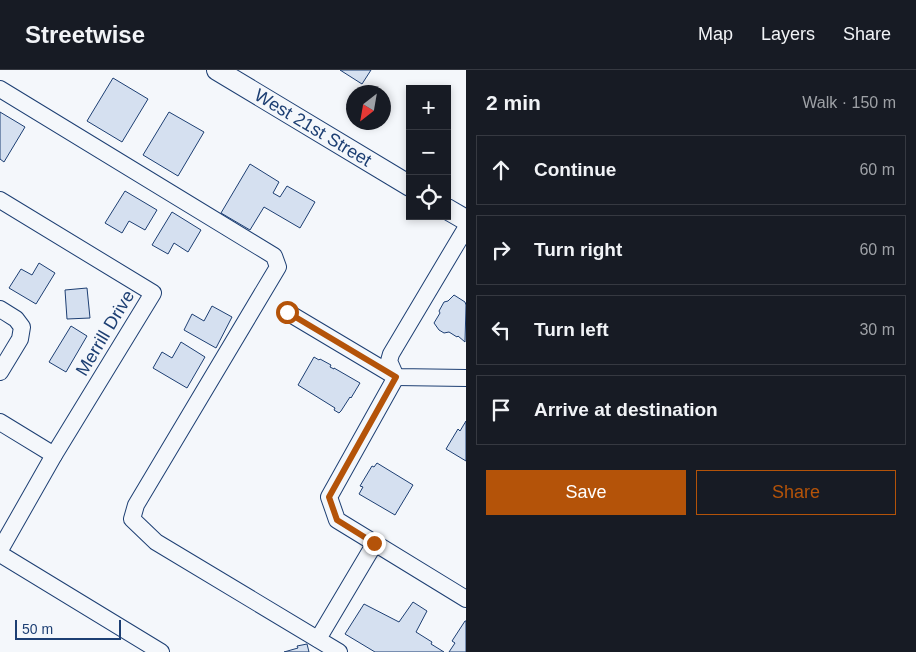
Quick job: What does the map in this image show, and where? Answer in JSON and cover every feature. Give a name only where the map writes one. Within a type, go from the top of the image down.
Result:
[{"type":"main road","name":"West 21st Street","points":[[217,70],[406,184]]},
{"type":"main road","points":[[451,211],[466,220]]},
{"type":"street","points":[[0,90],[274,256],[278,267],[136,506],[132,519],[156,542],[339,652]]},
{"type":"street","name":"Merrill Drive","points":[[0,200],[153,293],[54,455],[0,550]]},
{"type":"street","points":[[396,377],[389,361],[391,354],[466,228]]},
{"type":"street","points":[[0,309],[16,318],[22,327],[20,339],[0,372]]},
{"type":"street","points":[[287,312],[396,377],[466,378]]},
{"type":"street","points":[[396,377],[329,497],[337,520],[466,599]]},
{"type":"street","points":[[0,422],[54,455]]},
{"type":"street","points":[[318,639],[374,543]]},
{"type":"street","points":[[0,554],[161,652]]},
{"type":"building","points":[[340,70],[371,70],[362,84]]},
{"type":"building","points":[[113,78],[148,99],[122,142],[87,121]]},
{"type":"building","points":[[0,112],[25,127],[4,162],[0,159]]},
{"type":"building","points":[[169,112],[204,132],[178,176],[143,155]]},
{"type":"building","points":[[250,164],[279,182],[273,193],[280,197],[287,186],[315,202],[300,228],[264,207],[250,230],[221,213]]},
{"type":"building","points":[[125,191],[157,210],[145,230],[129,221],[122,233],[105,223]]},
{"type":"building","points":[[172,212],[201,230],[188,252],[174,243],[168,254],[152,245]]},
{"type":"building","points":[[39,263],[55,273],[36,304],[9,288],[21,269],[32,275]]},
{"type":"building","points":[[87,288],[90,318],[67,319],[65,290]]},
{"type":"building","points":[[454,295],[465,302],[466,305],[465,342],[458,336],[439,330],[434,323],[444,302]]},
{"type":"building","points":[[212,306],[232,317],[216,348],[184,330],[192,314],[204,321]]},
{"type":"building","points":[[71,326],[87,336],[66,372],[49,362]]},
{"type":"building","points":[[181,342],[205,357],[187,388],[153,368],[162,352],[172,358]]},
{"type":"building","points":[[314,357],[360,383],[339,413],[334,410],[335,408],[298,385]]},
{"type":"building","points":[[466,421],[466,461],[446,449],[458,429],[460,431]]},
{"type":"building","points":[[377,463],[413,485],[395,515],[359,494],[363,487],[360,486],[372,466],[374,467]]},
{"type":"building","points":[[413,602],[427,611],[416,632],[444,652],[375,652],[345,634],[364,604],[399,622]]},
{"type":"building","points":[[465,621],[466,652],[449,652],[455,643],[452,641]]},
{"type":"building","points":[[307,644],[309,652],[284,652],[298,648],[297,646]]},
{"type":"route","points":[[287,312],[396,377],[329,497],[337,520],[374,543]]}]
